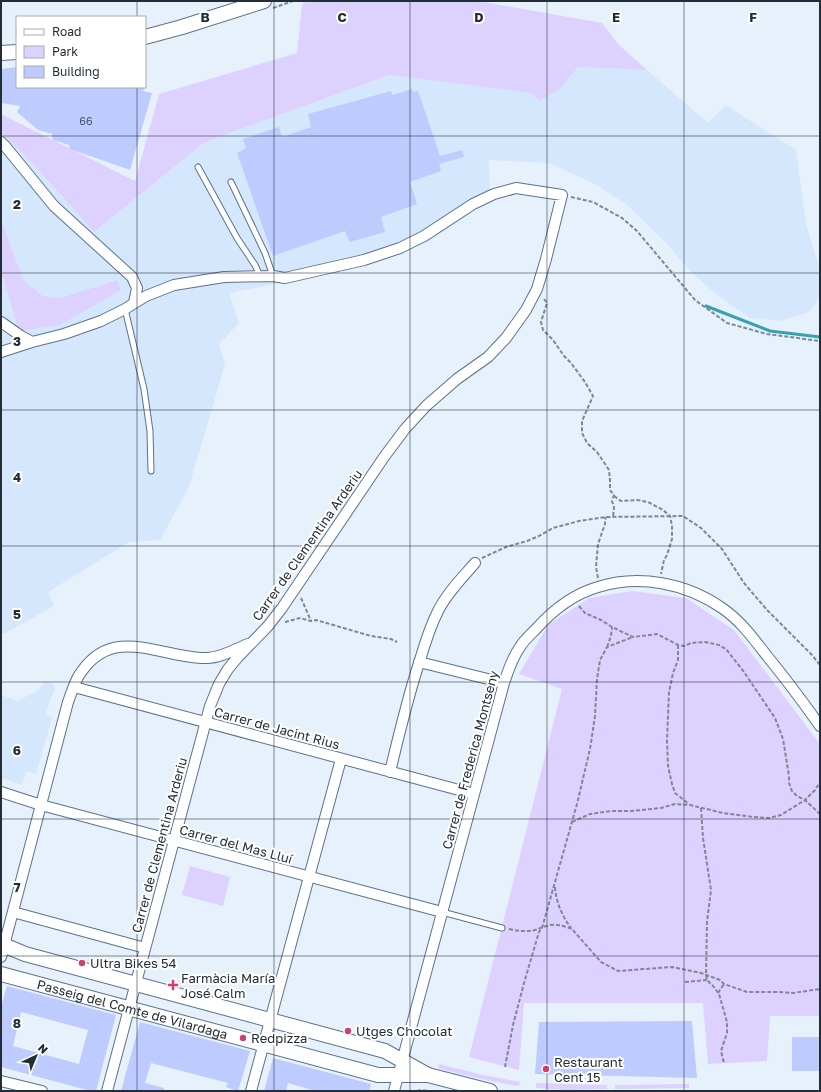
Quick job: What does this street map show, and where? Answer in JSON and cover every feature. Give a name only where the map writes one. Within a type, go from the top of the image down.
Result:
[{"type":"street","points":[[146,37],[190,25],[264,1]]},
{"type":"street","points":[[1,54],[16,52]]},
{"type":"street","points":[[1,142],[54,206],[132,277],[137,288],[130,306]]},
{"type":"street","points":[[1,352],[71,332],[100,321],[146,296],[174,285],[224,277],[273,276],[285,278],[364,260],[400,248],[424,236],[473,204],[494,194],[516,188],[562,195]]},
{"type":"street","name":"Carrer de Clementina Arderiu","points":[[106,1091],[210,706],[219,684],[228,669],[268,626],[293,593],[384,457],[405,429],[426,406],[457,379],[488,357],[506,338],[526,310],[537,289],[562,195]]},
{"type":"street","points":[[1,322],[32,342]]},
{"type":"street","points":[[390,772],[402,719],[428,635],[439,610],[451,592],[475,563]]},
{"type":"street","name":"Carrer de Frederica Montseny","points":[[394,1091],[509,667],[520,647],[548,616],[576,597],[597,587],[632,581],[659,583],[680,587],[699,594],[722,608],[742,625],[786,679],[820,726]]},
{"type":"street","points":[[2,948],[68,702],[80,672],[90,660],[101,652],[115,647],[127,645],[140,646],[186,657],[209,658],[225,654],[253,641]]},
{"type":"street","points":[[419,662],[504,683]]},
{"type":"street","name":"Carrer de Jacint Rius","points":[[74,687],[474,794]]},
{"type":"street","points":[[251,1091],[341,759]]},
{"type":"street","name":"Carrer del Mas Lluí","points":[[1,792],[41,805],[442,912]]},
{"type":"street","points":[[12,912],[145,948]]},
{"type":"street","name":"Passeig del Comte de Vilardaga","points":[[2,948],[385,1051],[428,1075],[490,1091]]},
{"type":"street","name":"Passeig del Comte de Vilardaga","points":[[1,974],[378,1076],[428,1075]]},
{"type":"street","points":[[1,1081],[42,1091]]},
{"type":"lane","points":[[198,167],[237,238],[253,262],[260,276]]},
{"type":"lane","points":[[231,182],[265,253],[273,276]]},
{"type":"lane","points":[[130,306],[150,431],[151,471]]},
{"type":"lane","points":[[442,912],[502,928]]},
{"type":"path","points":[[562,195],[593,202],[622,218],[637,231],[695,300],[727,323],[767,334],[820,341]]},
{"type":"path","points":[[537,289],[547,303],[541,322],[542,330],[553,340],[571,363],[593,396],[582,421],[582,433],[587,443],[597,452],[609,470],[610,490],[621,500],[648,502],[664,510],[670,516],[672,539],[669,552],[664,560],[659,583]]},
{"type":"path","points":[[613,517],[614,507],[612,501],[614,495]]},
{"type":"path","points":[[475,563],[482,558],[527,541],[553,528],[579,521],[606,517],[683,516],[700,528],[722,549],[744,583],[767,610],[820,665]]},
{"type":"path","points":[[597,587],[598,571],[596,567],[598,544],[606,517]]},
{"type":"path","points":[[293,593],[302,599],[311,621]]},
{"type":"path","points":[[578,605],[585,613],[633,637]]},
{"type":"path","points":[[268,626],[278,626],[284,622],[300,618],[311,621],[316,620],[371,636],[391,639],[398,642]]},
{"type":"path","points":[[505,1067],[513,1025],[524,983],[555,885],[590,749],[595,716],[596,679],[600,660],[607,648],[612,627]]},
{"type":"path","points":[[607,648],[633,637],[657,634],[678,645],[684,646],[705,642],[719,645],[726,650],[748,678],[775,718],[782,739],[789,783],[792,791],[797,796],[805,800],[820,814]]},
{"type":"path","points":[[678,645],[678,660],[673,673],[669,692],[667,741],[668,766],[672,784],[676,793],[690,805]]},
{"type":"path","points":[[572,822],[590,814],[661,808],[675,804],[690,805],[723,813],[769,818],[781,815],[805,800],[815,790],[820,782]]},
{"type":"path","points":[[701,808],[704,846],[711,890],[707,922],[706,975],[707,980],[718,993],[727,1022],[727,1033],[721,1051],[724,1063]]},
{"type":"path","points":[[555,885],[557,903],[566,922],[601,962],[618,971],[672,966],[701,973],[720,980],[724,984],[747,992],[793,993],[820,990]]},
{"type":"path","points":[[502,928],[525,932],[537,930],[546,926],[556,925],[572,929]]},
{"type":"path","points":[[685,982],[707,980]]},
{"type":"path","points":[[718,993],[724,984]]},
{"type":"path","points":[[417,1091],[428,1091]]},
{"type":"shaded area","points":[[578,67],[647,70],[708,123],[726,105],[796,150],[806,225],[820,269],[820,297],[809,312],[780,321],[750,318],[716,294],[690,271],[668,245],[627,205],[595,184],[549,163],[489,160],[490,200],[427,243],[332,273],[229,293],[239,323],[219,344],[225,364],[189,487],[160,540],[129,542],[48,592],[54,606],[4,634],[1,631],[1,271],[19,331],[121,290],[116,280],[60,298],[43,296],[24,281],[1,220],[1,133],[35,166],[94,232],[205,142],[389,75],[532,93],[540,101],[560,89]]},
{"type":"shaded area","points":[[45,682],[53,684],[55,688],[45,714],[52,718],[36,774],[26,771],[22,785],[1,778],[1,695],[18,701],[38,690]]},
{"type":"green space","points":[[309,1],[478,1],[602,23],[619,45],[647,70],[578,67],[560,89],[540,101],[532,93],[389,75],[205,142],[94,232],[35,166],[1,133],[1,114],[135,181],[159,94],[297,53],[302,4]]},
{"type":"green space","points":[[1,220],[24,281],[43,296],[60,298],[117,280],[121,290],[60,325],[19,331],[1,271]]},
{"type":"green space","points":[[632,591],[686,598],[734,630],[820,744],[820,1016],[770,1016],[767,1061],[708,1064],[703,1003],[524,1003],[519,1070],[469,1057],[562,689],[519,674],[548,625],[589,598]]},
{"type":"green space","points":[[190,866],[230,877],[223,906],[182,895]]},
{"type":"green space","points":[[439,1064],[520,1082],[519,1086],[458,1074],[438,1068]]},
{"type":"green space","points":[[536,1083],[607,1085],[607,1089],[565,1090],[536,1088]]},
{"type":"green space","points":[[689,1084],[689,1088],[615,1089],[615,1085]]},
{"type":"building","points":[[16,67],[16,88],[144,88],[143,91],[152,93],[130,170],[70,149],[69,145],[53,140],[52,134],[38,130],[17,112],[20,106],[1,103],[1,69]]},
{"type":"building","points":[[412,89],[413,92],[418,91],[440,156],[462,150],[464,157],[439,164],[441,171],[410,182],[417,204],[381,217],[385,232],[350,242],[345,231],[273,256],[237,153],[246,148],[243,139],[279,127],[282,137],[311,127],[308,114],[391,91],[392,95]]},
{"type":"building","points":[[7,986],[116,1015],[96,1091],[91,1091],[1,1067],[1,1007]],"holes":[[[21,1012],[88,1030],[79,1064],[13,1046]]]},
{"type":"building","points":[[692,1021],[697,1078],[535,1074],[539,1022]]},
{"type":"building","points":[[140,1022],[250,1051],[238,1091],[226,1087],[228,1083],[151,1063],[145,1083],[164,1088],[163,1091],[121,1091]]},
{"type":"building","points":[[792,1037],[820,1037],[820,1071],[792,1071]]},
{"type":"building","points":[[273,1058],[371,1084],[369,1091],[315,1091],[288,1083],[286,1091],[264,1091]]},
{"type":"waterway","points":[[706,306],[770,331],[820,337]]},
{"type":"place","name":"Ultra Bikes 54","points":[[82,963]]},
{"type":"place","name":"Farmàcia María José Calm","points":[[173,985]]},
{"type":"place","name":"Utges Chocolat","points":[[348,1031]]},
{"type":"place","name":"Redpizza","points":[[243,1038]]},
{"type":"place","name":"Restaurant Cent 15","points":[[546,1069]]}]
